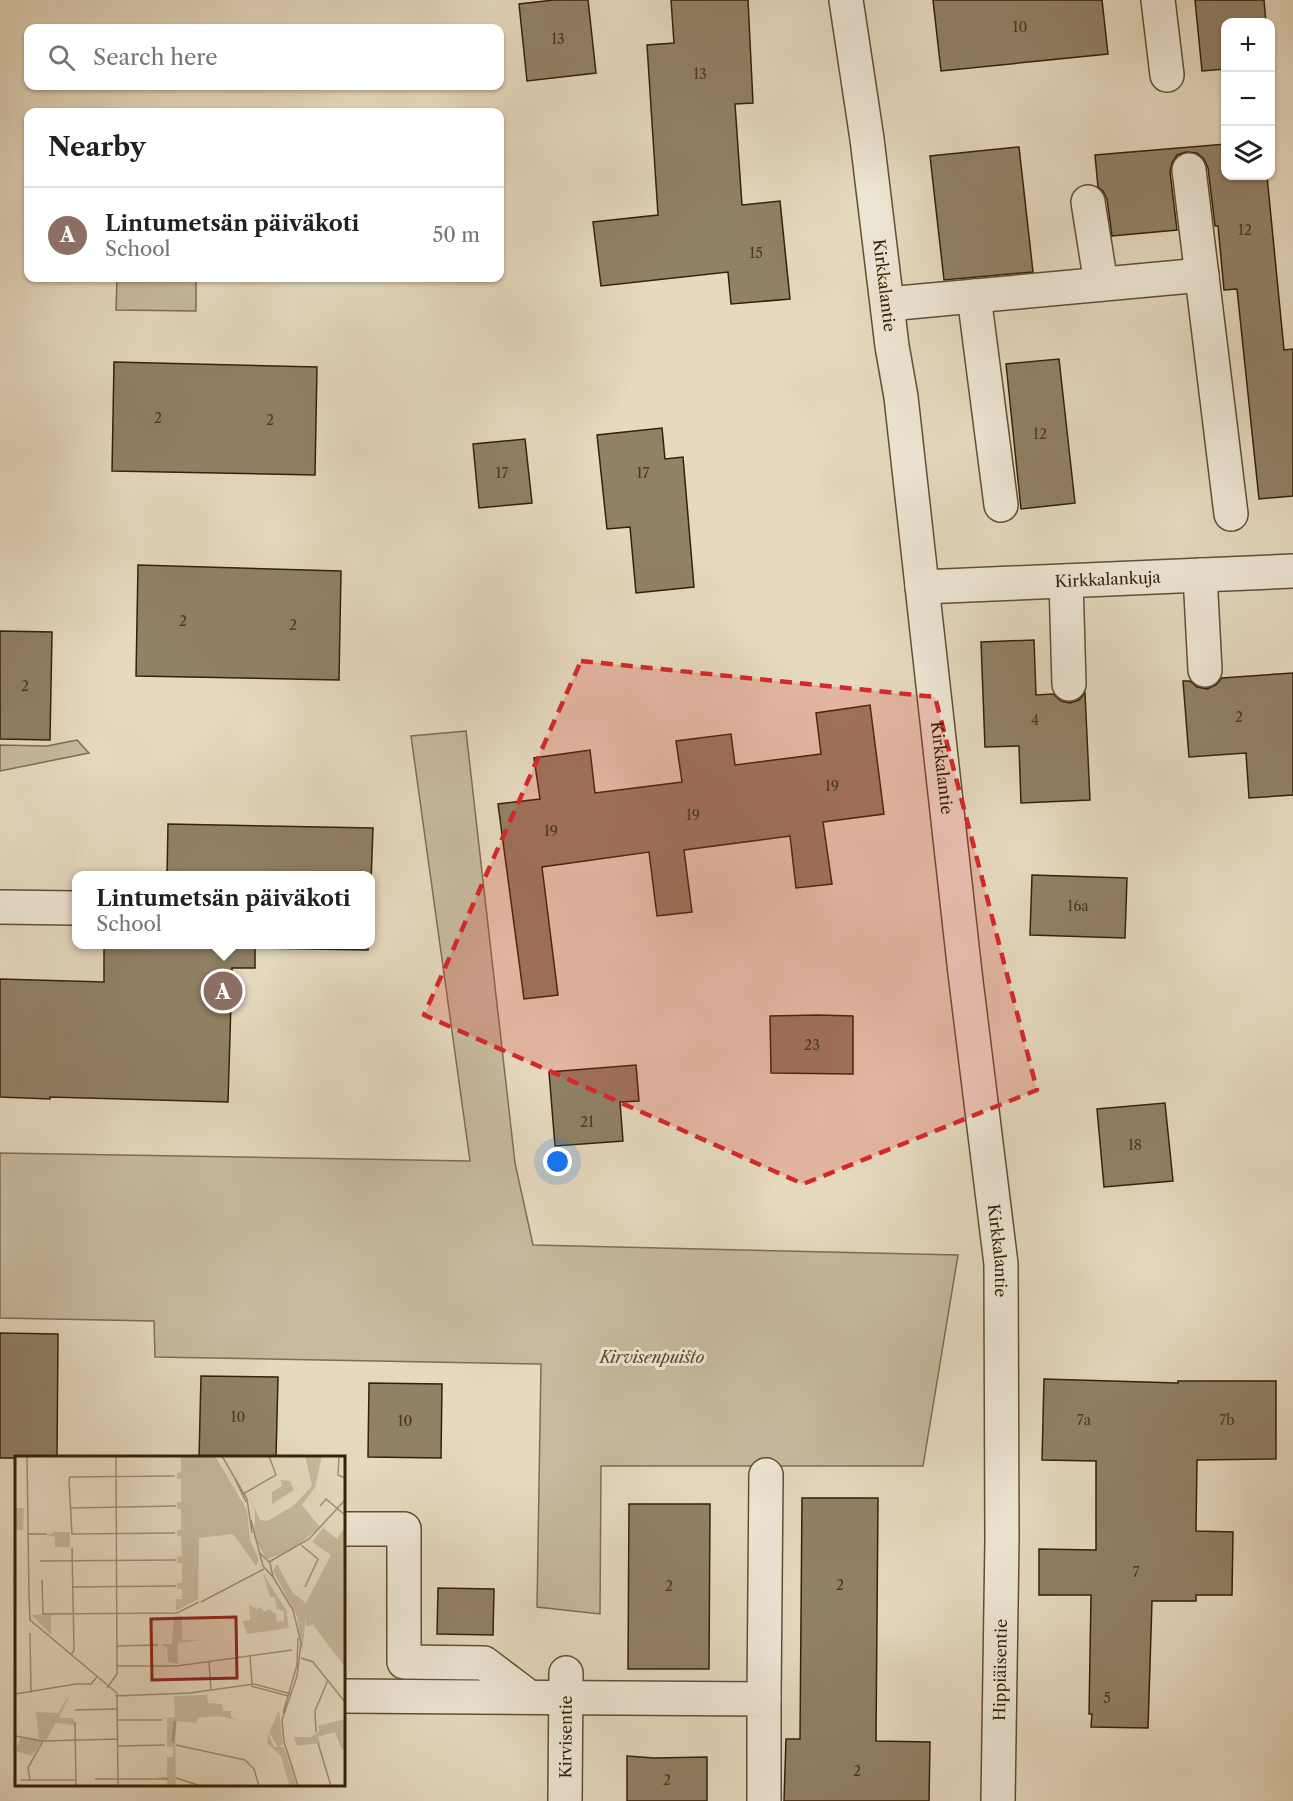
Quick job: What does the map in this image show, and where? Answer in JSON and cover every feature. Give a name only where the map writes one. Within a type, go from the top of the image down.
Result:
[{"type":"street","name":"Kirkkalantie","points":[[846,0],[901,397],[965,973],[1001,1264],[1002,1539]]},
{"type":"street","points":[[1158,0],[1167,75]]},
{"type":"street","points":[[1189,170],[1231,514]]},
{"type":"street","points":[[1088,202],[1101,284]]},
{"type":"street","points":[[888,304],[1202,275]]},
{"type":"street","points":[[974,296],[1001,505]]},
{"type":"street","name":"Kirkkalankuja","points":[[922,587],[1293,571]]},
{"type":"street","points":[[1200,575],[1205,670]]},
{"type":"street","points":[[1066,581],[1069,684]]},
{"type":"street","points":[[0,906],[72,908]]},
{"type":"street","points":[[764,1801],[766,1475]]},
{"type":"street","points":[[345,1528],[404,1529],[404,1662],[484,1663],[530,1697]]},
{"type":"street","name":"Hippiäisentie","points":[[998,1801],[1002,1539]]},
{"type":"street","points":[[345,1696],[530,1697],[566,1685],[764,1699]]},
{"type":"street","name":"Kirvisentie","points":[[565,1801],[566,1685]]},
{"type":"highlighted area","points":[[581,661],[935,697],[1037,1090],[803,1184],[424,1015]]},
{"type":"green space","points":[[117,282],[196,282],[196,311],[116,310]]},
{"type":"green space","name":"Kirvisenpuisto","points":[[466,731],[515,1163],[533,1245],[958,1255],[923,1466],[601,1466],[600,1614],[537,1607],[541,1364],[155,1357],[154,1321],[0,1318],[0,1153],[470,1161],[411,736]]},
{"type":"green space","points":[[77,740],[89,753],[0,771],[0,745],[47,746]]},
{"type":"building","points":[[554,0],[588,0],[596,73],[527,81],[519,4]]},
{"type":"building","points":[[671,0],[748,0],[753,103],[735,104],[742,205],[780,201],[790,299],[731,304],[728,272],[601,286],[593,222],[658,215],[647,45],[674,43]]},
{"type":"building","points":[[933,0],[1102,0],[1108,54],[941,71]]},
{"type":"building","points":[[1195,0],[1264,0],[1266,18],[1221,18],[1221,69],[1202,71]]},
{"type":"building","points":[[1221,144],[1221,180],[1267,180],[1284,350],[1293,349],[1293,496],[1259,499],[1237,289],[1224,290],[1218,226],[1215,226],[1208,168],[1204,159],[1197,153],[1186,152],[1177,155],[1172,163],[1170,172],[1177,230],[1112,236],[1107,199],[1098,187],[1095,155]]},
{"type":"building","points":[[1019,147],[1033,272],[944,280],[930,156]]},
{"type":"building","points":[[1059,359],[1075,503],[1021,509],[1006,364]]},
{"type":"building","points":[[114,362],[317,367],[315,475],[112,471]]},
{"type":"building","points":[[662,428],[665,459],[683,457],[694,587],[636,593],[630,527],[607,529],[597,435]]},
{"type":"building","points":[[525,439],[532,503],[479,508],[473,444]]},
{"type":"building","points":[[138,565],[341,571],[339,680],[136,676]]},
{"type":"building","points":[[0,631],[52,632],[50,740],[0,739]]},
{"type":"building","points":[[1034,640],[1036,695],[1053,694],[1061,701],[1070,703],[1079,700],[1085,693],[1090,800],[1021,803],[1019,746],[985,747],[981,642]]},
{"type":"building","points":[[1293,673],[1293,795],[1249,798],[1246,753],[1189,757],[1183,681],[1190,681],[1197,687],[1207,689],[1216,685],[1222,678]]},
{"type":"building","points":[[870,705],[884,814],[823,822],[832,884],[796,888],[790,836],[684,850],[692,912],[657,916],[649,852],[542,867],[558,995],[524,999],[498,804],[540,799],[534,758],[590,750],[595,793],[682,782],[676,741],[731,734],[735,765],[821,754],[816,713]]},
{"type":"building","points":[[168,824],[373,828],[371,871],[167,871]]},
{"type":"building","points":[[1032,875],[1127,878],[1125,938],[1030,935]]},
{"type":"building","points":[[104,949],[255,949],[255,968],[232,968],[228,1102],[0,1097],[0,979],[104,982]]},
{"type":"building","points":[[312,949],[368,949],[368,950]]},
{"type":"building","points":[[770,1016],[853,1016],[853,1074],[771,1073]]},
{"type":"building","points":[[636,1065],[639,1101],[620,1102],[623,1141],[555,1146],[549,1072]]},
{"type":"building","points":[[1165,1103],[1173,1181],[1104,1187],[1097,1109]]},
{"type":"building","points":[[0,1333],[58,1334],[57,1456],[0,1458]]},
{"type":"building","points":[[201,1376],[278,1377],[276,1456],[199,1456]]},
{"type":"building","points":[[1044,1379],[1178,1383],[1178,1381],[1276,1381],[1276,1459],[1197,1460],[1196,1531],[1233,1532],[1232,1595],[1196,1595],[1196,1601],[1152,1601],[1148,1728],[1091,1727],[1092,1714],[1089,1714],[1091,1595],[1039,1595],[1039,1549],[1096,1550],[1096,1461],[1042,1460]]},
{"type":"building","points":[[369,1383],[442,1384],[441,1458],[368,1457]]},
{"type":"building","points":[[802,1498],[878,1498],[876,1741],[930,1742],[929,1801],[784,1801],[786,1739],[800,1739]]},
{"type":"building","points":[[629,1504],[710,1504],[709,1669],[628,1669]]},
{"type":"building","points":[[438,1588],[494,1589],[493,1635],[437,1634]]},
{"type":"building","points":[[627,1756],[707,1757],[707,1801],[627,1801]]},
{"type":"place","name":"Lintumetsän päiväkoti","points":[[223,991]]}]
